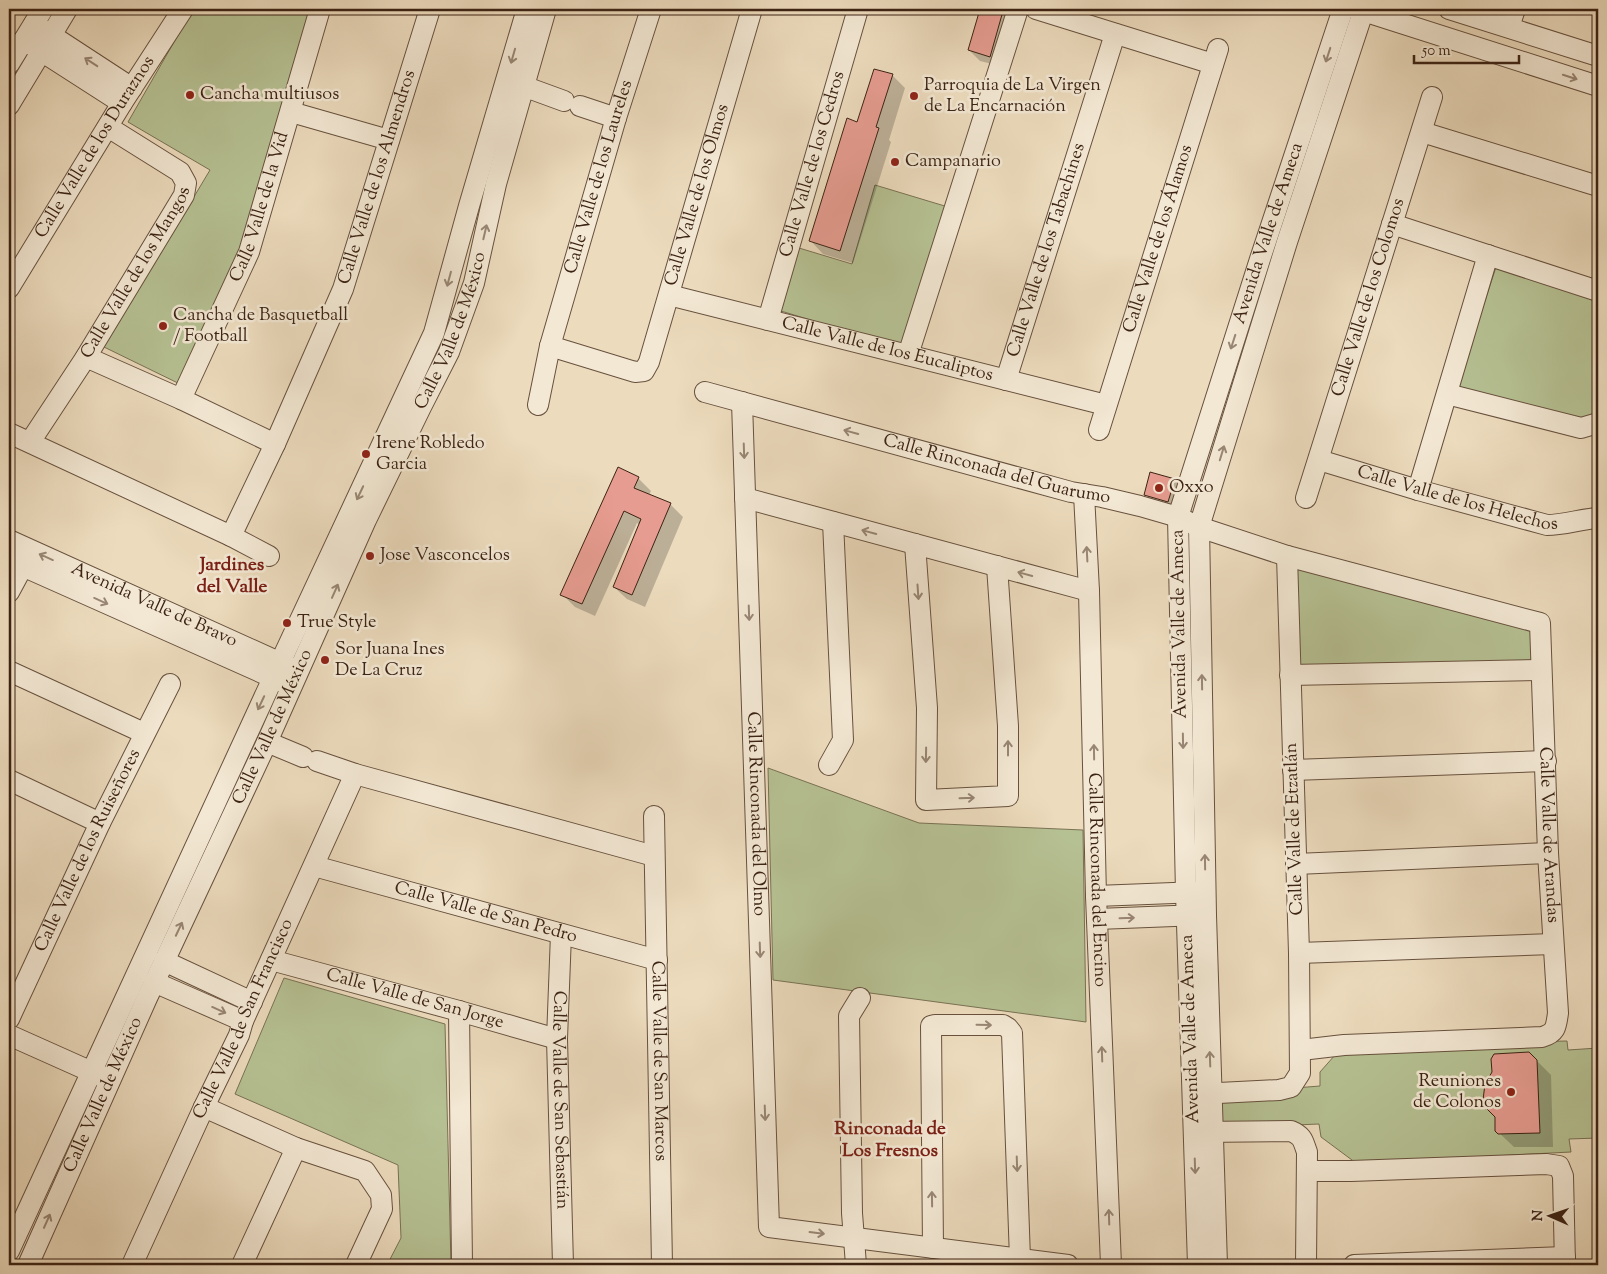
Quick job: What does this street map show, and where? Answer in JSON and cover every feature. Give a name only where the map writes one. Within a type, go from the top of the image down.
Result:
[{"type":"street","points":[[9,105],[67,9]]},
{"type":"street","name":"Calle Valle de los Duraznos","points":[[9,288],[127,95],[183,9]]},
{"type":"street","name":"Calle Valle de la Vid","points":[[181,399],[248,252],[320,9]]},
{"type":"street","name":"Calle Valle de los Almendros","points":[[231,536],[340,296],[430,9]]},
{"type":"street","name":"Calle Valle de México","points":[[487,182],[527,9]]},
{"type":"street","name":"Calle Valle de México","points":[[28,1265],[109,1080],[143,990],[286,674],[434,333],[523,86],[546,9]]},
{"type":"street","name":"Calle Valle de los Laureles","points":[[538,405],[550,346],[616,118],[651,9]]},
{"type":"street","name":"Calle Valle de los Olmos","points":[[550,346],[635,372],[644,371],[649,362],[669,295],[752,9]]},
{"type":"street","name":"Calle Valle de los Cedros","points":[[768,320],[858,9]]},
{"type":"street","points":[[908,355],[1018,9]]},
{"type":"street","points":[[1036,9],[1115,34]]},
{"type":"street","name":"Avenida Valle de Ameca","points":[[1196,892],[1178,517],[1264,247],[1343,9]]},
{"type":"street","points":[[1361,9],[1598,86]]},
{"type":"street","name":"Avenida Valle de Ameca","points":[[1198,1265],[1203,1132],[1196,915],[1199,527],[1361,9]]},
{"type":"street","points":[[1450,9],[1512,18],[1598,56]]},
{"type":"street","points":[[9,64],[34,24],[46,43],[127,95]]},
{"type":"street","name":"Calle Valle de los Álamos","points":[[1099,430],[1216,56],[1115,34]]},
{"type":"street","name":"Calle Valle de los Tabachines","points":[[1006,380],[1115,34]]},
{"type":"street","points":[[523,86],[616,118]]},
{"type":"street","name":"Calle Valle de los Colomos","points":[[1306,498],[1432,98]]},
{"type":"street","points":[[291,112],[389,140]]},
{"type":"street","name":"Calle Valle de los Mangos","points":[[30,442],[86,356],[184,195],[186,183],[180,172],[108,127]]},
{"type":"street","points":[[1422,132],[1598,186]]},
{"type":"street","points":[[1392,224],[1598,291]]},
{"type":"street","points":[[1418,490],[1488,255]]},
{"type":"street","name":"Calle Valle de los Eucaliptos","points":[[669,295],[1106,406]]},
{"type":"street","points":[[86,356],[274,444]]},
{"type":"street","name":"Calle Rinconada del Guarumo","points":[[705,392],[1071,492],[1102,496],[1178,517],[1199,527],[1287,556],[1540,623]]},
{"type":"street","points":[[1447,394],[1581,428],[1598,424]]},
{"type":"street","name":"Calle Rinconada del Olmo","points":[[742,402],[768,1227],[855,1238]]},
{"type":"street","points":[[9,432],[270,556]]},
{"type":"street","name":"Calle Valle de los Helechos","points":[[1318,460],[1418,490],[1547,525],[1598,518]]},
{"type":"street","name":"Calle Rinconada del Encino","points":[[1084,494],[1090,591],[1096,896],[1111,1265]]},
{"type":"street","points":[[745,498],[1090,591]]},
{"type":"street","points":[[829,765],[843,740],[833,522]]},
{"type":"street","name":"Avenida Valle de Bravo","points":[[9,540],[286,674]]},
{"type":"street","points":[[915,544],[926,708],[926,800],[1008,796],[1008,726],[997,566]]},
{"type":"street","name":"Calle Valle de Etzatlán","points":[[1202,1094],[1279,1090],[1291,1087],[1300,1073],[1301,1050],[1287,556]]},
{"type":"street","points":[[9,592],[16,563]]},
{"type":"street","name":"Avenida Valle de Bravo","points":[[16,563],[286,674]]},
{"type":"street","name":"Calle Valle de Arandas","points":[[1301,1050],[1344,1045],[1542,1037],[1551,1034],[1556,1026],[1558,1013],[1548,853],[1540,623]]},
{"type":"street","points":[[1290,675],[1542,670]]},
{"type":"street","points":[[9,671],[144,733]]},
{"type":"street","name":"Calle Valle de México","points":[[9,1251],[91,1072],[143,990],[164,961],[267,742],[286,674]]},
{"type":"street","name":"Calle Valle de los Ruiseñores","points":[[9,1019],[100,823],[170,684]]},
{"type":"street","points":[[267,742],[355,774],[654,856]]},
{"type":"street","points":[[1293,770],[1546,761]]},
{"type":"street","name":"Calle Valle de San Francisco","points":[[132,1265],[239,1035],[252,1002],[355,774]]},
{"type":"street","points":[[10,783],[100,823]]},
{"type":"street","name":"Calle Valle de San Marcos","points":[[654,816],[662,1265]]},
{"type":"street","points":[[1296,864],[1548,853]]},
{"type":"street","name":"Calle Valle de San Pedro","points":[[314,866],[657,960]]},
{"type":"street","points":[[1096,896],[1196,892]]},
{"type":"street","points":[[1097,919],[1196,915]]},
{"type":"street","name":"Calle Valle de San Sebastián","points":[[561,934],[557,1039],[563,1265]]},
{"type":"street","points":[[1298,953],[1553,944]]},
{"type":"street","name":"Calle Valle de San Jorge","points":[[271,960],[459,1010],[557,1039]]},
{"type":"street","points":[[164,961],[252,1002]]},
{"type":"street","points":[[143,990],[244,1021]]},
{"type":"street","points":[[856,1265],[852,1213],[850,1016],[860,998]]},
{"type":"street","points":[[459,1010],[462,1265]]},
{"type":"street","points":[[933,1248],[931,1026],[935,1024],[1003,1025],[1012,1033],[1020,1259]]},
{"type":"street","points":[[9,1035],[109,1080]]},
{"type":"street","points":[[204,1107],[296,1148],[365,1171],[382,1195],[382,1209],[356,1265]]},
{"type":"street","points":[[1203,1132],[1291,1130],[1299,1134],[1307,1152],[1306,1265]]},
{"type":"street","name":"Avenida Valle de Ameca","points":[[1203,1132],[1217,1265]]},
{"type":"street","points":[[242,1265],[296,1148]]},
{"type":"street","points":[[1307,1172],[1546,1164],[1559,1166],[1563,1176],[1565,1261],[1354,1265]]},
{"type":"street","points":[[855,1238],[1068,1265]]},
{"type":"green space","points":[[193,9],[315,9],[243,249],[184,386],[104,347],[210,170],[128,122]]},
{"type":"green space","points":[[875,185],[948,207],[906,349],[781,311],[799,248],[852,264]]},
{"type":"green space","points":[[1498,261],[1598,296],[1598,420],[1581,425],[1455,392]]},
{"type":"green space","points":[[1300,568],[1537,632],[1536,656],[1528,665],[1293,670],[1290,576]]},
{"type":"green space","points":[[768,768],[919,823],[1083,830],[1086,1022],[773,980]]},
{"type":"green space","points":[[284,978],[445,1024],[451,1265],[387,1265],[401,1238],[398,1165],[235,1094]]},
{"type":"green space","points":[[1567,1041],[1568,1050],[1598,1048],[1598,1138],[1569,1139],[1571,1152],[1356,1163],[1321,1137],[1319,1124],[1221,1128],[1219,1094],[1320,1086],[1320,1072],[1343,1046]]},
{"type":"building","points":[[980,9],[1003,11],[990,57],[968,50]]},
{"type":"building","points":[[874,69],[893,74],[876,127],[879,128],[840,251],[809,241],[847,118],[857,122]]},
{"type":"building","points":[[618,467],[639,477],[634,488],[671,503],[632,595],[613,587],[641,519],[624,511],[582,604],[560,595]]},
{"type":"building","name":"Oxxo","points":[[1150,472],[1175,479],[1168,502],[1144,495]]},
{"type":"building","name":"Reuniones de Colonos","points":[[1529,1052],[1537,1060],[1540,1133],[1498,1134],[1495,1131],[1495,1117],[1485,1107],[1483,1100],[1485,1084],[1492,1072],[1491,1059],[1494,1054]]},
{"type":"place","name":"Cancha multiusos","points":[[190,95]]},
{"type":"place","name":"Parroquia de La Virgen de La Encarnación","points":[[914,96]]},
{"type":"place","name":"Campanario","points":[[895,162]]},
{"type":"place","name":"Cancha de Basquetball / Football","points":[[163,326]]},
{"type":"place","name":"Irene Robledo Garcia","points":[[366,454]]},
{"type":"place","name":"Oxxo","points":[[1159,488]]},
{"type":"place","name":"Jose Vasconcelos","points":[[370,556]]},
{"type":"place","name":"True Style","points":[[287,623]]},
{"type":"place","name":"Sor Juana Ines De La Cruz","points":[[325,660]]},
{"type":"place","name":"Reuniones de Colonos","points":[[1511,1092]]},
{"type":"district","name":"Jardines del Valle","points":[[232,576]]},
{"type":"district","name":"Rinconada de Los Fresnos","points":[[890,1140]]}]
